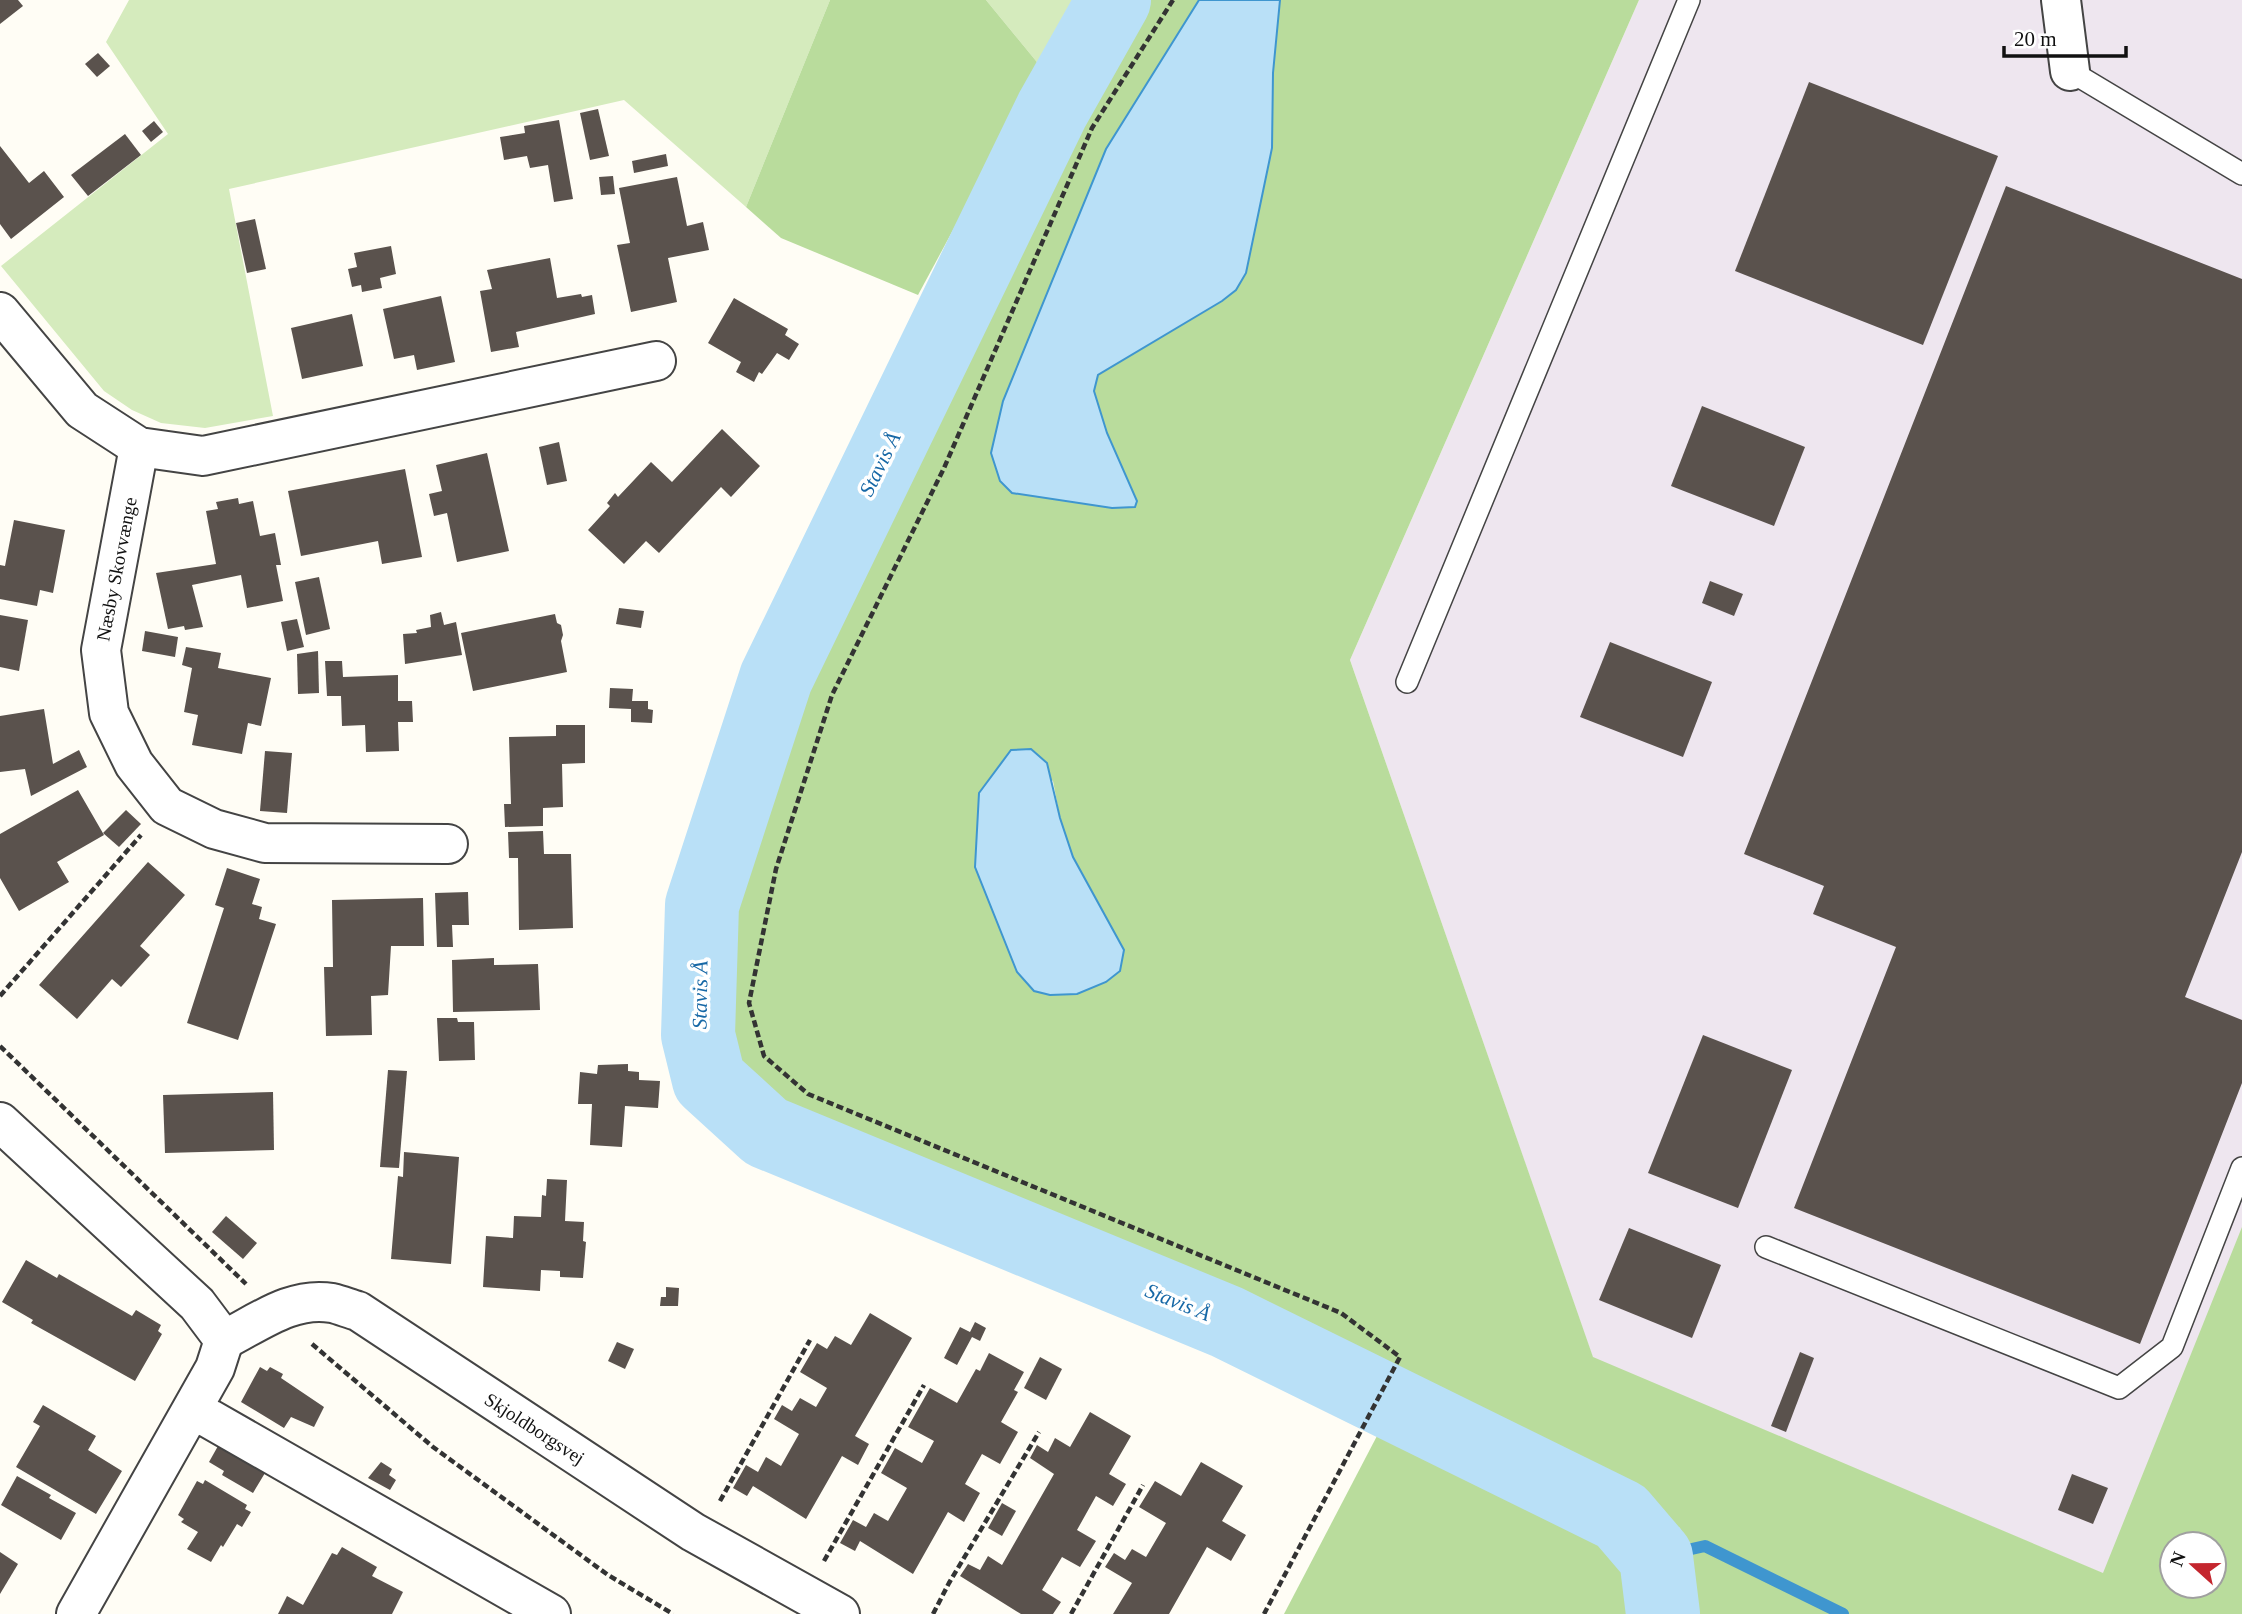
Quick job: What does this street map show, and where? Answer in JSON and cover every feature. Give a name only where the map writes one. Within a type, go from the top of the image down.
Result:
[{"type":"street","points":[[2061,0],[2070,71]]},
{"type":"street","points":[[0,312],[82,410],[139,447],[204,456],[656,361]]},
{"type":"street","name":"Næsby Skovvænge","points":[[139,447],[101,650],[109,713],[134,764],[167,806],[214,829],[265,844],[448,844]]},
{"type":"street","points":[[0,1122],[197,1304],[224,1340],[215,1368],[192,1411],[76,1614]]},
{"type":"street","name":"Skjoldborgsvej","points":[[224,1340],[275,1311],[306,1302],[331,1303],[358,1311],[700,1536],[840,1614]]},
{"type":"street","points":[[192,1411],[222,1425],[551,1614]]},
{"type":"lane","points":[[1407,682],[1689,0]]},
{"type":"lane","points":[[2070,71],[2242,174]]},
{"type":"lane","points":[[1766,1247],[2119,1388],[2172,1347],[2242,1168]]},
{"type":"path","points":[[1173,0],[1092,128],[944,468],[832,695],[776,869],[749,1003],[764,1056],[808,1094],[1341,1313],[1400,1357],[1264,1614]]},
{"type":"path","points":[[0,996],[167,806]]},
{"type":"path","points":[[700,1536],[810,1340]]},
{"type":"path","points":[[805,1595],[924,1385]]},
{"type":"path","points":[[933,1614],[948,1583],[1039,1432]]},
{"type":"path","points":[[1071,1614],[1143,1485]]},
{"type":"shaded area","points":[[1639,0],[2242,0],[2242,1614],[2199,1614],[2166,1600],[2228,1600],[2228,1530],[2158,1530],[2158,1597],[1593,1358],[1350,660]]},
{"type":"green space","points":[[129,0],[830,0],[746,207],[624,100],[229,189],[273,416],[205,428],[161,423],[132,410],[104,391],[1,266],[168,134],[106,42]]},
{"type":"green space","points":[[830,0],[986,0],[1041,67],[918,295],[781,238],[746,207]]},
{"type":"green space","points":[[986,0],[1080,0],[1041,67]]},
{"type":"green space","points":[[1143,0],[1199,0],[1106,149],[1003,401],[991,453],[1107,433],[1094,391],[1098,375],[1236,290],[1273,73],[1280,0],[1639,0],[1350,660],[1593,1357],[2103,1573],[2242,1227],[2242,1614],[1682,1614],[1688,1566],[1680,1528],[1467,1410],[847,1147],[791,1118],[749,1089],[719,1057],[711,1017],[721,931],[740,863],[824,640],[1026,213],[1100,67]],"holes":[[[1010,751],[1053,781],[1060,818],[1073,857],[1124,950]]]},
{"type":"green space","points":[[1378,1434],[1573,1512],[1601,1529],[1613,1540],[1632,1567],[1639,1597],[1637,1614],[1284,1614]]},
{"type":"water","points":[[1199,0],[1280,0],[1273,73],[1272,148],[1246,273],[1236,290],[1222,301],[1098,375],[1094,391],[1107,433],[1137,501],[1135,507],[1112,508],[1012,493],[1000,481],[991,453],[1003,401],[1106,149]]},
{"type":"water","points":[[1031,749],[1047,763],[1060,818],[1073,857],[1124,950],[1120,971],[1106,982],[1077,994],[1050,995],[1034,991],[1017,972],[975,867],[979,793],[1011,750]]},
{"type":"building","points":[[0,0],[18,0],[23,6],[0,24]]},
{"type":"building","points":[[98,53],[110,66],[97,77],[85,64]]},
{"type":"building","points":[[1809,82],[1998,156],[1923,345],[1735,271]]},
{"type":"building","points":[[598,109],[609,156],[590,160],[580,113]]},
{"type":"building","points":[[559,120],[573,199],[554,202],[548,165],[530,168],[527,156],[504,160],[500,137],[525,133],[524,126]]},
{"type":"building","points":[[154,121],[163,132],[151,142],[142,131]]},
{"type":"building","points":[[125,134],[141,155],[88,196],[71,175]]},
{"type":"building","points":[[0,146],[29,183],[44,171],[64,197],[11,239],[0,224]]},
{"type":"building","points":[[666,154],[668,166],[634,173],[632,161]]},
{"type":"building","points":[[613,176],[615,194],[601,195],[599,177]]},
{"type":"building","points":[[677,177],[687,226],[703,222],[709,250],[668,258],[677,302],[631,312],[617,245],[630,243],[619,188]]},
{"type":"building","points":[[2006,186],[2242,279],[2242,852],[2185,997],[2242,1020],[2242,1083],[2140,1344],[1794,1208],[1896,947],[1813,914],[1824,886],[1744,854]]},
{"type":"building","points":[[255,219],[266,269],[247,273],[236,223]]},
{"type":"building","points":[[391,246],[396,274],[380,278],[382,288],[362,292],[361,285],[352,287],[348,269],[357,267],[354,253]]},
{"type":"building","points":[[550,258],[557,298],[592,295],[595,314],[516,332],[519,347],[491,352],[480,291],[492,289],[487,270]]},
{"type":"building","points":[[441,296],[455,362],[417,370],[414,355],[394,359],[383,309]]},
{"type":"building","points":[[734,298],[788,329],[785,335],[799,344],[789,360],[777,353],[762,374],[759,372],[754,382],[736,372],[741,362],[708,343]]},
{"type":"building","points":[[352,314],[363,366],[302,379],[291,328]]},
{"type":"building","points":[[1702,406],[1805,447],[1774,526],[1671,486]]},
{"type":"building","points":[[722,429],[760,466],[731,497],[721,487],[659,553],[646,541],[624,564],[588,530],[610,506],[607,503],[615,493],[618,497],[651,462],[672,482]]},
{"type":"building","points":[[559,442],[567,481],[547,485],[539,447]]},
{"type":"building","points":[[487,453],[509,551],[457,562],[447,513],[434,516],[429,494],[442,491],[436,465]]},
{"type":"building","points":[[405,469],[422,557],[382,564],[378,541],[301,556],[288,491]]},
{"type":"building","points":[[238,498],[239,504],[253,501],[260,536],[275,533],[281,565],[276,565],[283,601],[247,608],[241,575],[192,585],[203,627],[168,629],[156,573],[216,564],[206,511],[218,509],[216,502]]},
{"type":"building","points":[[14,520],[65,530],[53,593],[40,590],[37,606],[0,599],[0,565],[5,566]]},
{"type":"building","points":[[319,577],[330,629],[306,635],[295,582]]},
{"type":"building","points":[[1710,581],[1743,594],[1734,616],[1702,603]]},
{"type":"building","points":[[619,608],[644,611],[641,628],[616,624]]},
{"type":"building","points":[[441,612],[444,625],[456,622],[462,655],[405,664],[403,634],[417,633],[416,630],[431,627],[430,615]]},
{"type":"building","points":[[555,614],[557,623],[561,625],[567,672],[473,691],[461,633]]},
{"type":"building","points":[[0,615],[28,620],[19,671],[0,667]]},
{"type":"building","points":[[297,619],[304,647],[287,651],[281,622]]},
{"type":"building","points":[[145,631],[178,637],[175,657],[142,651]]},
{"type":"building","points":[[1610,642],[1712,682],[1683,757],[1580,717]]},
{"type":"building","points":[[186,647],[221,653],[218,668],[271,678],[261,726],[248,723],[242,754],[192,745],[198,715],[184,712],[192,668],[182,665]]},
{"type":"building","points":[[318,651],[319,693],[298,694],[297,654]]},
{"type":"building","points":[[325,661],[342,661],[343,677],[398,675],[398,701],[412,701],[413,722],[398,722],[399,751],[366,752],[365,725],[342,726],[341,696],[327,696]]},
{"type":"building","points":[[610,688],[633,689],[632,701],[648,701],[648,709],[653,710],[652,723],[631,722],[631,709],[609,708]]},
{"type":"building","points":[[44,709],[53,764],[79,750],[87,767],[31,796],[25,769],[0,772],[0,716]]},
{"type":"building","points":[[556,725],[585,725],[585,763],[562,764],[563,807],[543,808],[543,826],[505,827],[504,804],[511,804],[509,737],[556,736]]},
{"type":"building","points":[[265,751],[292,753],[287,813],[260,811]]},
{"type":"building","points":[[78,790],[104,835],[57,862],[69,882],[19,911],[0,878],[0,834]]},
{"type":"building","points":[[126,810],[141,824],[119,847],[103,833]]},
{"type":"building","points":[[543,831],[544,854],[571,854],[573,928],[519,930],[518,858],[509,858],[508,832]]},
{"type":"building","points":[[148,862],[185,895],[140,946],[150,955],[121,987],[112,979],[77,1019],[39,985]]},
{"type":"building","points":[[227,868],[260,879],[252,904],[262,907],[259,919],[276,924],[238,1040],[187,1023],[224,908],[215,905]]},
{"type":"building","points":[[468,892],[469,925],[452,925],[453,947],[437,947],[435,893]]},
{"type":"building","points":[[423,898],[424,946],[391,946],[388,995],[371,996],[372,1035],[326,1036],[324,967],[333,967],[332,900]]},
{"type":"building","points":[[494,958],[494,965],[538,964],[540,1010],[453,1012],[452,960]]},
{"type":"building","points":[[437,1018],[457,1018],[458,1022],[474,1022],[475,1060],[439,1061]]},
{"type":"building","points":[[1703,1035],[1792,1070],[1738,1208],[1648,1173]]},
{"type":"building","points":[[628,1064],[628,1071],[639,1072],[639,1080],[660,1081],[658,1108],[625,1106],[622,1147],[590,1145],[592,1104],[578,1104],[580,1072],[597,1074],[598,1065]]},
{"type":"building","points":[[388,1070],[407,1071],[399,1168],[380,1167]]},
{"type":"building","points":[[273,1092],[274,1150],[165,1153],[163,1095]]},
{"type":"building","points":[[404,1152],[459,1157],[451,1264],[391,1259],[398,1176],[403,1177]]},
{"type":"building","points":[[547,1179],[567,1180],[565,1221],[584,1222],[583,1241],[586,1242],[583,1278],[560,1277],[560,1271],[541,1270],[540,1291],[483,1287],[486,1236],[513,1238],[514,1216],[541,1217],[542,1195],[546,1196]]},
{"type":"building","points":[[226,1216],[257,1243],[243,1259],[212,1232]]},
{"type":"building","points":[[1629,1228],[1721,1265],[1692,1338],[1599,1300]]},
{"type":"building","points":[[26,1260],[57,1278],[59,1274],[132,1316],[136,1310],[161,1325],[158,1331],[162,1334],[135,1381],[31,1323],[33,1320],[2,1302]]},
{"type":"building","points":[[666,1287],[679,1288],[678,1306],[660,1306],[661,1297],[666,1297]]},
{"type":"building","points":[[870,1313],[912,1338],[855,1436],[869,1444],[858,1465],[842,1456],[806,1519],[753,1486],[747,1496],[733,1488],[746,1465],[758,1472],[766,1457],[781,1466],[799,1434],[774,1419],[782,1405],[792,1411],[800,1398],[816,1407],[827,1388],[800,1372],[817,1343],[827,1349],[835,1336],[851,1345]]},
{"type":"building","points":[[975,1322],[986,1328],[980,1341],[972,1337],[957,1365],[944,1358],[960,1327],[970,1332]]},
{"type":"building","points":[[617,1342],[634,1349],[625,1369],[608,1361]]},
{"type":"building","points":[[1800,1352],[1814,1358],[1786,1432],[1771,1426]]},
{"type":"building","points":[[989,1353],[1024,1372],[1014,1390],[1018,1392],[1001,1422],[1018,1432],[1000,1464],[982,1454],[965,1484],[980,1493],[964,1522],[948,1512],[913,1574],[860,1541],[855,1551],[840,1543],[853,1520],[866,1527],[874,1513],[888,1521],[907,1488],[881,1473],[895,1448],[922,1463],[934,1441],[908,1427],[930,1388],[957,1403],[976,1369],[980,1371]]},
{"type":"building","points":[[1040,1357],[1062,1369],[1046,1400],[1024,1388]]},
{"type":"building","points":[[260,1367],[267,1371],[270,1367],[283,1374],[281,1378],[324,1407],[314,1427],[291,1417],[284,1428],[241,1402]]},
{"type":"building","points":[[43,1405],[96,1436],[88,1450],[122,1471],[96,1514],[16,1467],[40,1426],[33,1422]]},
{"type":"building","points":[[1090,1412],[1131,1436],[1109,1474],[1126,1484],[1113,1506],[1096,1496],[1077,1530],[1096,1541],[1080,1567],[1062,1557],[1042,1590],[1061,1602],[1053,1614],[1021,1614],[960,1576],[968,1564],[980,1570],[988,1556],[1002,1565],[1054,1474],[1030,1458],[1037,1445],[1048,1452],[1055,1438],[1070,1447]]},
{"type":"building","points":[[218,1446],[265,1473],[253,1493],[222,1475],[224,1471],[209,1462]]},
{"type":"building","points":[[381,1462],[392,1469],[389,1475],[396,1480],[390,1490],[368,1478]]},
{"type":"building","points":[[1201,1462],[1243,1486],[1222,1521],[1246,1535],[1231,1561],[1207,1547],[1169,1614],[1113,1614],[1132,1583],[1105,1567],[1114,1553],[1125,1560],[1132,1549],[1146,1557],[1166,1523],[1139,1507],[1155,1481],[1181,1496]]},
{"type":"building","points":[[2072,1474],[2108,1488],[2093,1524],[2058,1510]]},
{"type":"building","points":[[17,1476],[76,1513],[61,1540],[1,1505]]},
{"type":"building","points":[[205,1480],[247,1505],[245,1509],[251,1512],[242,1527],[237,1524],[211,1562],[187,1549],[198,1532],[181,1522],[184,1519],[178,1515],[197,1481],[203,1484]]},
{"type":"building","points":[[1002,1503],[1016,1511],[1002,1536],[988,1528]]},
{"type":"building","points":[[342,1547],[377,1567],[372,1576],[403,1592],[392,1614],[278,1614],[287,1596],[303,1605],[332,1553],[337,1555]]},
{"type":"building","points":[[0,1552],[18,1564],[0,1594]]},
{"type":"waterway","name":"Stavis Å","points":[[1114,0],[1052,110],[776,678],[702,905],[698,1035],[709,1080],[766,1132],[1227,1322],[1621,1516],[1656,1557],[1663,1614]]},
{"type":"waterway","points":[[1656,1557],[1705,1546],[1843,1614]]}]
